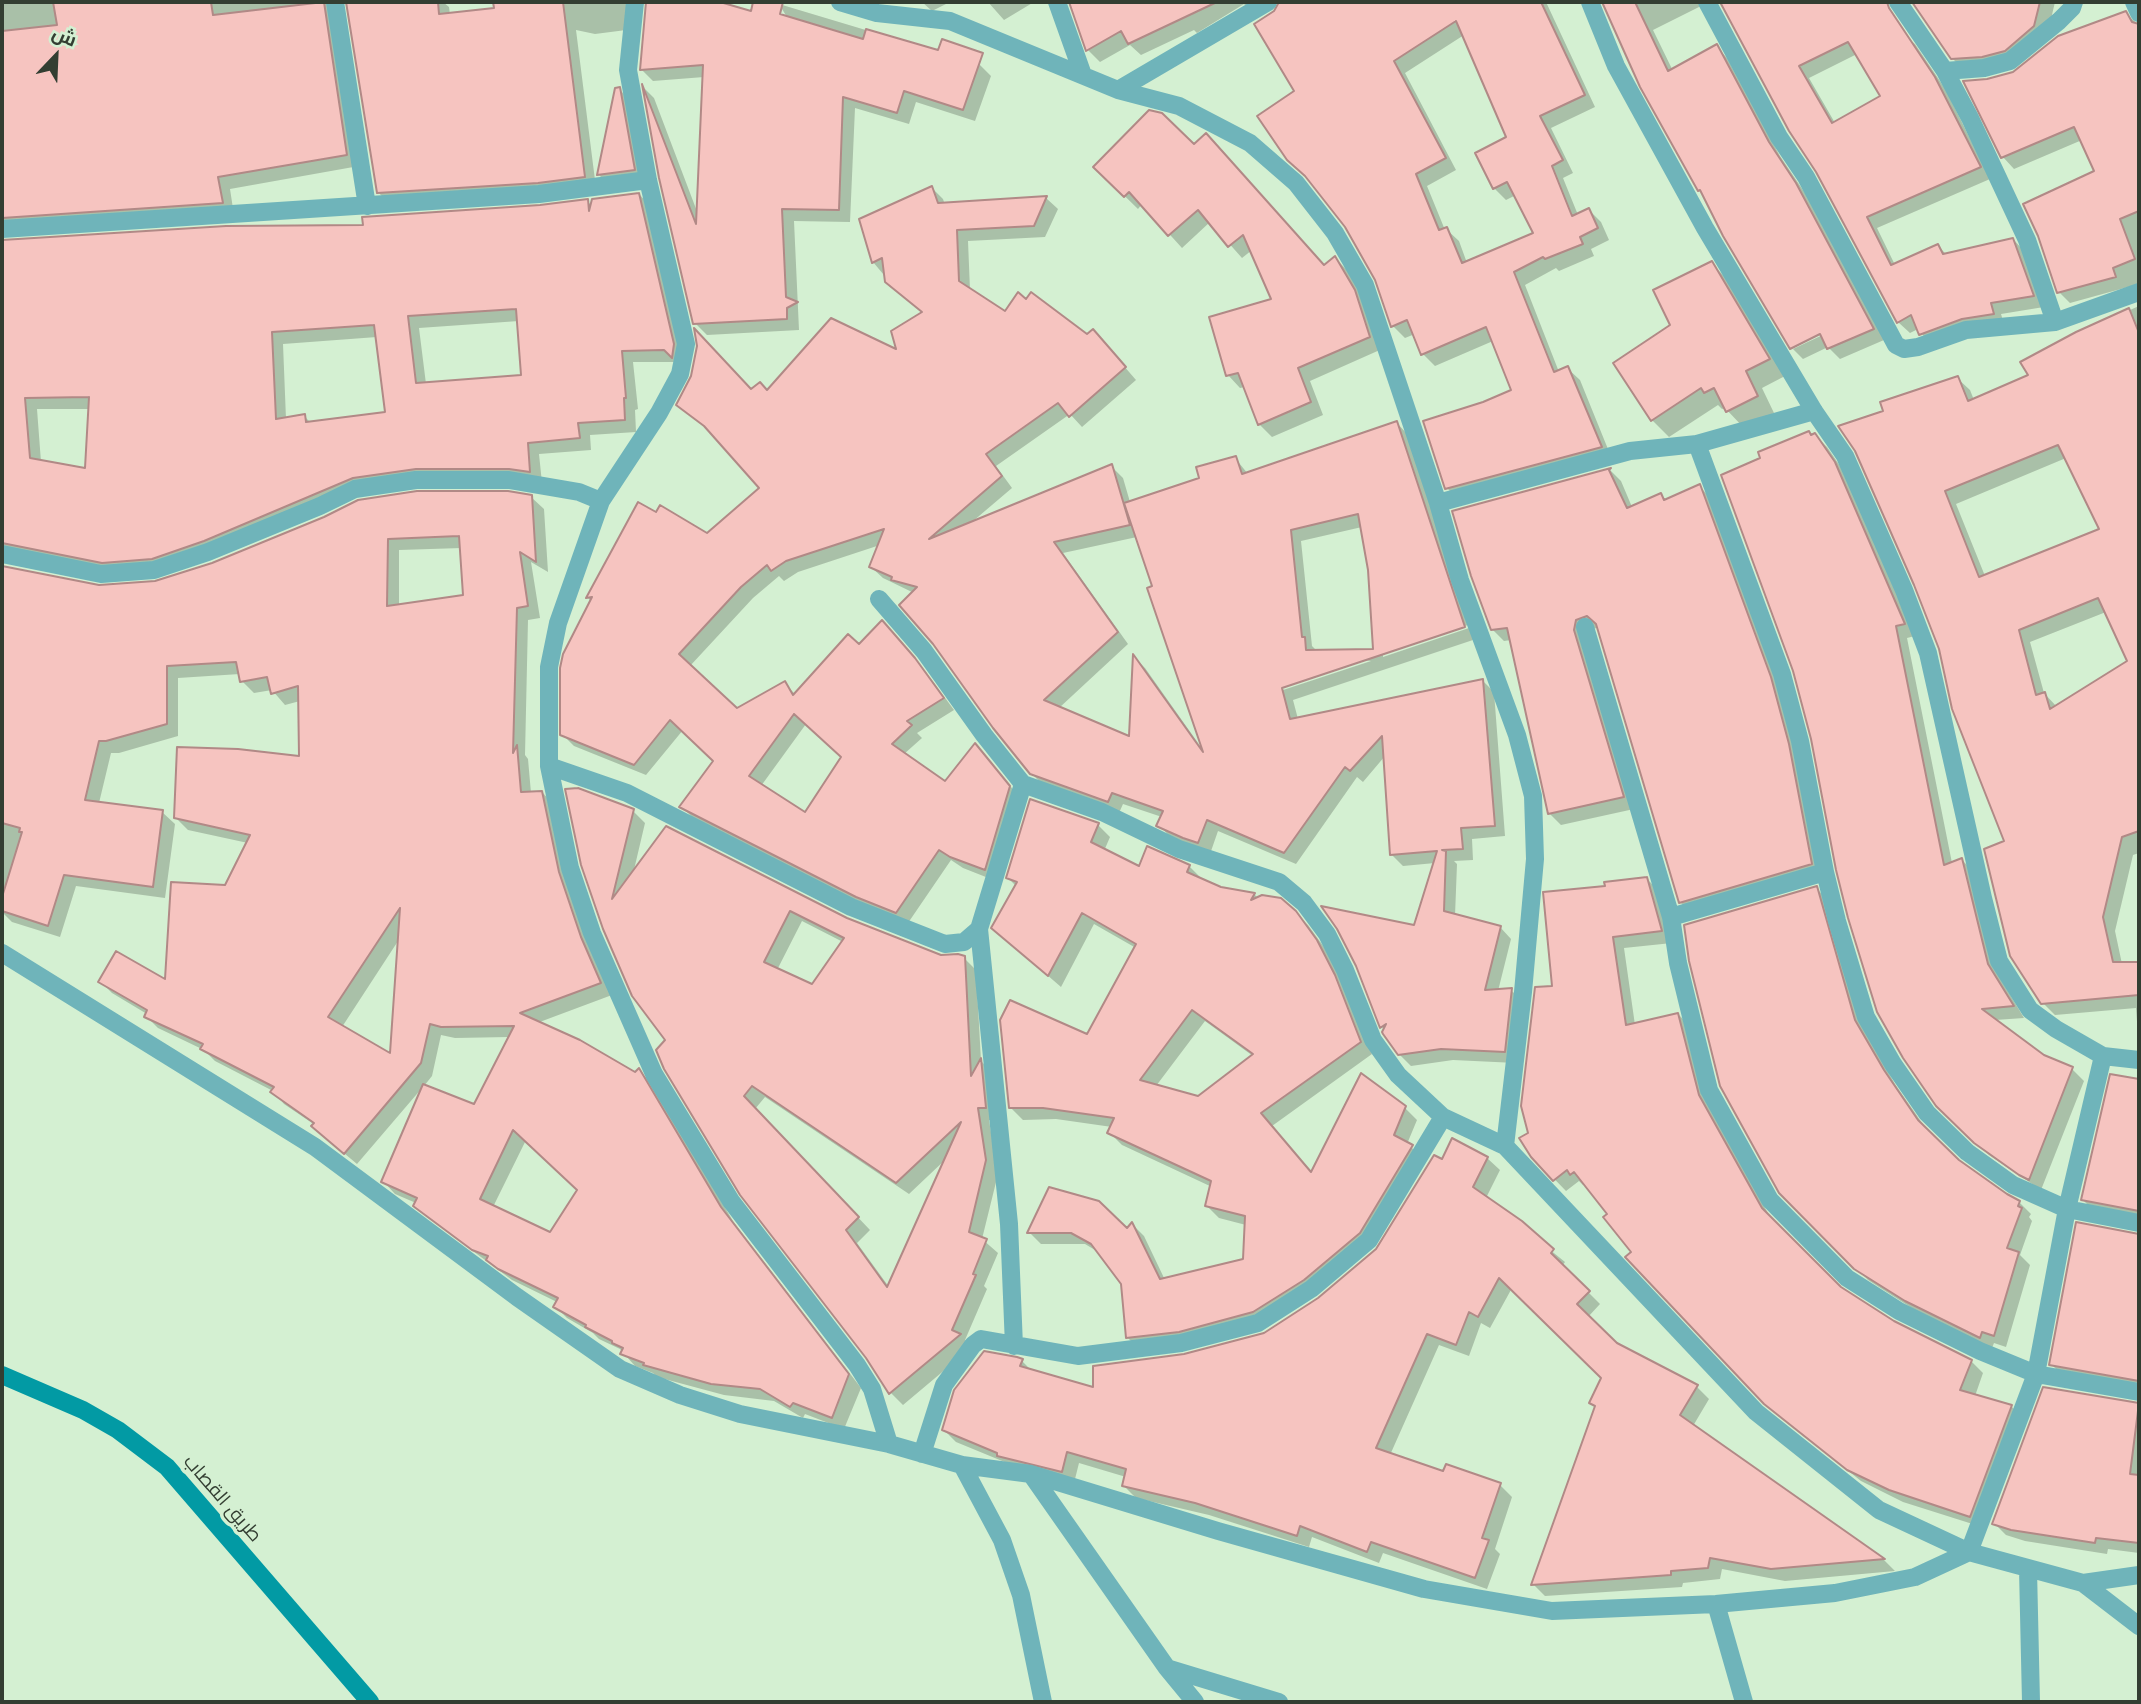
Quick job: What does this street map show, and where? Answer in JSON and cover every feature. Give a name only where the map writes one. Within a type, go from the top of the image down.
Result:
[{"type":"main road","name":"طريق القصاب","points":[[2,1375],[83,1410],[118,1430],[167,1467],[370,1702]]},
{"type":"street","points":[[335,2],[367,206]]},
{"type":"street","points":[[635,2],[628,70],[648,180],[686,344],[680,374],[659,413],[601,501],[558,623],[549,667],[549,766],[570,868],[592,933],[654,1074],[731,1201],[867,1381],[889,1444]]},
{"type":"street","points":[[840,2],[877,13],[950,21],[1118,90],[1179,106],[1250,143],[1296,183],[1327,223],[1365,285],[1438,503],[1460,580],[1517,736],[1533,796],[1535,859],[1505,1146]]},
{"type":"street","points":[[1057,2],[1083,75]]},
{"type":"street","points":[[1118,90],[1268,2]]},
{"type":"street","points":[[1590,2],[1622,77],[1705,228],[1814,411],[1845,456],[1904,590],[1928,653],[1999,961],[2030,1010],[2056,1030],[2104,1056],[2139,1060]]},
{"type":"street","points":[[1707,2],[1779,137],[1806,177],[1896,345],[1903,349],[1918,347],[1966,330],[2055,321],[2139,292]]},
{"type":"street","points":[[1898,2],[1945,71],[1975,127],[2026,240],[2055,321]]},
{"type":"street","points":[[1945,71],[1984,68],[2010,61],[2059,21],[2072,8],[2074,2]]},
{"type":"street","points":[[2134,2],[2139,13]]},
{"type":"street","points":[[2,229],[539,194],[648,180]]},
{"type":"street","points":[[1438,503],[1630,451],[1697,444],[1814,411]]},
{"type":"street","points":[[1697,444],[1726,529],[1782,674],[1800,741],[1825,872],[1866,1017],[1893,1064],[1927,1113],[1967,1152],[2013,1185],[2067,1209],[2139,1223]]},
{"type":"street","points":[[2,554],[101,573],[154,570],[208,552],[355,489],[416,480],[509,480],[579,492],[601,501]]},
{"type":"street","points":[[879,599],[924,651],[1023,784],[1102,812],[1180,849],[1279,882],[1304,903],[1326,934],[1345,970],[1373,1040],[1398,1076],[1443,1117],[1505,1146],[1756,1412],[1879,1510],[1969,1552],[2083,1583],[2139,1575]]},
{"type":"street","points":[[1585,627],[1671,917],[1678,963],[1709,1090],[1770,1200],[1847,1278],[1899,1311],[1980,1351],[2036,1374],[2139,1392]]},
{"type":"street","points":[[549,766],[627,793],[851,907],[946,944],[964,942],[979,929]]},
{"type":"street","points":[[1014,1346],[1009,1224],[979,929],[1023,784]]},
{"type":"street","points":[[1671,917],[1825,872]]},
{"type":"street","points":[[2,953],[315,1147],[517,1297],[620,1368],[680,1395],[740,1414],[889,1444],[962,1465],[1031,1474],[1217,1531],[1424,1589],[1552,1611],[1716,1604],[1835,1593],[1915,1577],[1969,1552],[2036,1374],[2067,1209],[2104,1056]]},
{"type":"street","points":[[922,1454],[944,1385],[973,1345],[981,1339],[1078,1356],[1181,1343],[1258,1323],[1311,1289],[1369,1240],[1443,1117]]},
{"type":"street","points":[[962,1465],[1006,1551],[1021,1595],[1043,1702]]},
{"type":"street","points":[[1031,1474],[1167,1668],[1195,1702]]},
{"type":"street","points":[[2028,1569],[2031,1702]]},
{"type":"street","points":[[2083,1583],[2139,1626]]},
{"type":"street","points":[[1716,1604],[1744,1702]]},
{"type":"street","points":[[1167,1668],[1279,1702]]},
{"type":"building","points":[[53,2],[211,2],[213,15],[324,2],[347,155],[218,177],[223,203],[2,218],[2,31],[57,25]]},
{"type":"building","points":[[346,2],[438,2],[439,14],[494,8],[493,2],[563,2],[585,177],[538,183],[377,193]]},
{"type":"building","points":[[646,2],[720,2],[751,11],[753,2],[783,2],[780,14],[863,39],[866,29],[938,50],[942,39],[983,53],[963,110],[904,91],[897,113],[843,97],[839,210],[782,209],[786,297],[798,302],[787,308],[787,319],[693,324],[659,178],[642,84],[696,224],[703,65],[640,70]]},
{"type":"building","points":[[1069,2],[1217,2],[1128,44],[1121,31],[1086,51]]},
{"type":"building","points":[[1279,2],[1541,2],[1585,95],[1540,116],[1563,160],[1552,166],[1572,216],[1589,208],[1598,228],[1580,237],[1583,244],[1545,259],[1543,257],[1514,272],[1554,372],[1568,366],[1602,447],[1445,489],[1423,421],[1511,390],[1486,327],[1421,355],[1407,320],[1391,327],[1375,280],[1345,227],[1305,176],[1287,160],[1257,116],[1294,91],[1254,24],[1274,11]],"holes":[[[1456,21],[1506,137],[1475,153],[1493,189],[1507,182],[1533,233],[1462,263],[1447,227],[1439,230],[1416,174],[1446,158],[1394,61]]]},
{"type":"building","points":[[1602,2],[1635,2],[1668,71],[1717,44],[1769,142],[1796,183],[1874,329],[1827,349],[1820,334],[1790,349],[1640,87]]},
{"type":"building","points":[[1720,2],[1887,2],[1935,77],[1981,167],[1867,217],[1891,265],[1938,244],[1943,254],[2013,238],[2034,296],[1991,303],[1994,314],[1962,319],[1919,335],[1911,315],[1897,323],[1816,172],[1789,131]],"holes":[[[1848,42],[1880,96],[1832,123],[1799,66]]]},
{"type":"building","points":[[1912,2],[2040,2],[2034,26],[2005,51],[1982,57],[1951,59]]},
{"type":"building","points":[[2126,11],[2132,22],[2139,24],[2139,211],[2120,219],[2135,259],[2113,268],[2116,277],[2057,293],[2038,236],[2023,204],[2094,171],[2074,127],[2001,158],[1963,81],[1987,79],[2013,72],[2058,36]]},
{"type":"building","points":[[620,87],[635,170],[597,175],[615,88]]},
{"type":"building","points":[[1149,110],[1162,113],[1194,144],[1206,133],[1324,265],[1335,256],[1355,290],[1370,337],[1298,368],[1311,402],[1258,425],[1238,373],[1226,376],[1209,317],[1271,299],[1243,235],[1228,247],[1198,210],[1168,236],[1129,192],[1124,197],[1093,167]]},
{"type":"building","points":[[932,186],[938,203],[1047,196],[1034,226],[957,230],[959,281],[1005,311],[1018,292],[1026,299],[1031,292],[1087,334],[1093,329],[1126,367],[1069,417],[1058,403],[986,454],[1002,476],[929,539],[1112,464],[1130,525],[1054,542],[1118,632],[1044,700],[1129,736],[1133,654],[1203,752],[1147,588],[1152,586],[1124,503],[1199,478],[1196,467],[1236,456],[1242,474],[1397,421],[1465,627],[1282,688],[1290,719],[1483,679],[1495,826],[1461,828],[1463,849],[1442,850],[1446,851],[1444,911],[1501,926],[1485,990],[1512,988],[1505,1052],[1441,1049],[1398,1055],[1383,1034],[1386,1024],[1380,1028],[1356,966],[1337,929],[1321,906],[1414,925],[1437,851],[1390,855],[1382,736],[1350,771],[1345,767],[1284,853],[1207,820],[1198,843],[1183,838],[1156,826],[1163,811],[1112,793],[1108,802],[1030,774],[993,728],[933,644],[899,605],[917,587],[891,580],[892,577],[869,567],[884,529],[786,561],[771,571],[767,565],[741,587],[679,654],[737,708],[785,681],[793,695],[848,634],[859,644],[882,620],[915,658],[944,698],[907,721],[912,725],[892,744],[945,781],[975,743],[1010,786],[985,870],[939,850],[896,913],[856,897],[679,807],[713,761],[670,720],[634,765],[560,735],[560,668],[563,654],[592,597],[586,598],[638,502],[656,512],[660,505],[707,533],[759,488],[704,426],[676,405],[691,376],[697,346],[694,328],[751,389],[760,382],[767,390],[831,318],[896,349],[891,331],[922,312],[885,282],[882,258],[872,263],[859,219]],"holes":[[[1358,514],[1368,570],[1373,649],[1306,650],[1305,637],[1302,637],[1291,530]],[[794,714],[841,757],[805,812],[749,776]]]},
{"type":"building","points":[[639,193],[674,344],[672,358],[664,350],[622,351],[625,420],[578,423],[580,438],[528,443],[530,472],[509,469],[416,469],[353,478],[204,541],[152,559],[102,563],[2,543],[2,240],[226,226],[363,225],[362,217],[540,205],[588,199],[589,211],[592,199]],"holes":[[[516,309],[521,375],[416,383],[408,316]],[[374,325],[385,412],[306,422],[305,414],[276,419],[272,332]],[[89,397],[85,468],[30,458],[25,398]]]},
{"type":"building","points":[[1712,261],[1770,359],[1746,371],[1758,396],[1726,412],[1714,388],[1704,393],[1701,388],[1651,421],[1613,363],[1670,325],[1653,290]]},
{"type":"building","points":[[2129,308],[2139,333],[2139,831],[2122,837],[2103,917],[2113,962],[2139,962],[2139,995],[2041,1004],[2010,956],[1984,849],[2004,841],[1952,709],[1939,649],[1855,451],[1838,426],[1883,411],[1880,402],[1958,376],[1968,401],[2028,375],[2020,362]],"holes":[[[2058,445],[2099,529],[1979,577],[1945,491]],[[2098,598],[2127,661],[2050,709],[2045,692],[2036,695],[2019,630]]]},
{"type":"building","points":[[1809,431],[1811,435],[1815,433],[1835,462],[1905,624],[1896,626],[1944,865],[1962,858],[1988,964],[2014,1006],[1982,1009],[2044,1055],[2073,1067],[2029,1180],[1974,1143],[1936,1106],[1903,1058],[1877,1012],[1848,918],[1811,739],[1793,671],[1721,475],[1760,458],[1758,452]]},
{"type":"building","points":[[1611,468],[1609,470],[1627,508],[1661,493],[1664,500],[1700,484],[1771,677],[1789,744],[1812,864],[1679,903],[1596,624],[1587,616],[1576,620],[1574,630],[1624,797],[1548,814],[1507,628],[1491,630],[1471,576],[1452,511]]},
{"type":"building","points":[[417,491],[508,491],[532,495],[536,562],[520,552],[528,606],[517,608],[513,753],[517,745],[521,792],[542,791],[559,872],[581,937],[601,983],[520,1013],[580,1040],[635,1072],[639,1068],[721,1207],[849,1374],[832,1418],[793,1403],[790,1407],[760,1389],[711,1384],[643,1365],[644,1363],[620,1354],[623,1348],[553,1307],[558,1298],[498,1269],[486,1260],[488,1256],[472,1250],[413,1206],[417,1198],[381,1182],[423,1084],[474,1104],[514,1026],[441,1027],[430,1024],[421,1063],[344,1154],[311,1126],[314,1123],[270,1092],[274,1087],[200,1049],[203,1044],[144,1017],[147,1010],[98,982],[116,951],[165,979],[171,882],[225,885],[250,835],[174,818],[177,747],[238,749],[299,756],[298,686],[271,694],[267,677],[240,682],[236,662],[167,666],[167,724],[99,741],[85,800],[163,810],[153,887],[64,875],[48,926],[2,911],[2,897],[22,832],[19,832],[20,828],[2,823],[2,566],[99,585],[155,581],[212,563],[324,517],[358,500]],"holes":[[[459,536],[463,595],[387,606],[388,539]],[[400,908],[390,1053],[328,1017]],[[513,1130],[577,1190],[550,1232],[480,1199]]]},
{"type":"building","points":[[578,788],[634,809],[612,899],[666,826],[847,918],[941,955],[965,956],[971,1076],[981,1058],[986,1108],[978,1108],[986,1160],[969,1232],[987,1239],[973,1274],[976,1275],[952,1330],[961,1334],[889,1394],[866,1358],[740,1195],[664,1069],[656,1050],[665,1040],[632,996],[603,929],[581,865],[565,789]],"holes":[[[790,911],[844,938],[812,984],[764,962]],[[752,1086],[896,1183],[961,1122],[887,1287],[846,1230],[859,1217],[744,1096]]]},
{"type":"building","points":[[1030,799],[1099,823],[1091,842],[1139,866],[1147,846],[1190,865],[1187,872],[1221,887],[1255,893],[1251,900],[1262,895],[1281,898],[1296,911],[1317,940],[1335,975],[1361,1042],[1261,1113],[1311,1172],[1361,1073],[1406,1106],[1394,1135],[1413,1145],[1360,1233],[1304,1280],[1253,1312],[1179,1332],[1126,1338],[1121,1284],[1091,1244],[1071,1233],[1027,1233],[1049,1187],[1099,1201],[1127,1228],[1132,1222],[1160,1279],[1243,1259],[1245,1216],[1205,1206],[1211,1181],[1107,1133],[1114,1118],[1043,1108],[1009,1108],[1000,1020],[1010,1000],[1087,1034],[1136,944],[1082,913],[1048,976],[991,928],[1017,882],[1006,878]],"holes":[[[1192,1010],[1253,1054],[1198,1096],[1140,1080]]]},
{"type":"building","points":[[1647,877],[1662,931],[1613,937],[1626,1025],[1678,1013],[1699,1095],[1762,1208],[1841,1287],[1894,1321],[1972,1360],[1960,1390],[2012,1405],[1970,1517],[1889,1490],[1847,1470],[1764,1404],[1625,1257],[1631,1252],[1603,1217],[1607,1214],[1574,1172],[1570,1175],[1567,1170],[1553,1181],[1531,1157],[1519,1138],[1528,1133],[1521,1106],[1535,987],[1552,986],[1543,892],[1605,886],[1604,882]]},
{"type":"building","points":[[1817,886],[1855,1020],[1884,1070],[1918,1120],[1959,1160],[2020,1201],[2018,1206],[2022,1208],[2007,1248],[2019,1252],[1994,1336],[1982,1332],[1980,1338],[1905,1301],[1854,1269],[1779,1193],[1720,1086],[1689,961],[1684,925]]},
{"type":"building","points":[[2110,1074],[2139,1079],[2139,1211],[2081,1200]]},
{"type":"building","points":[[1452,1138],[1488,1157],[1473,1187],[1522,1221],[1554,1249],[1551,1253],[1590,1291],[1577,1304],[1617,1343],[1698,1385],[1680,1415],[1885,1559],[1771,1569],[1710,1558],[1708,1568],[1671,1571],[1671,1575],[1531,1585],[1595,1406],[1589,1403],[1601,1378],[1499,1278],[1478,1317],[1469,1312],[1456,1345],[1427,1334],[1376,1448],[1443,1471],[1446,1464],[1501,1483],[1482,1538],[1489,1540],[1475,1578],[1371,1542],[1367,1552],[1300,1526],[1297,1536],[1195,1503],[1122,1486],[1126,1469],[1067,1452],[1062,1472],[997,1456],[997,1453],[942,1430],[954,1390],[984,1351],[1017,1357],[1023,1359],[1020,1366],[1093,1387],[1093,1366],[1184,1354],[1264,1333],[1318,1298],[1376,1249],[1434,1155],[1442,1159]]},
{"type":"building","points":[[2076,1222],[2139,1234],[2139,1381],[2049,1365]]},
{"type":"building","points":[[2043,1387],[2139,1403],[2130,1474],[2139,1475],[2139,1543],[2096,1538],[2095,1543],[2011,1530],[1992,1524]]}]
